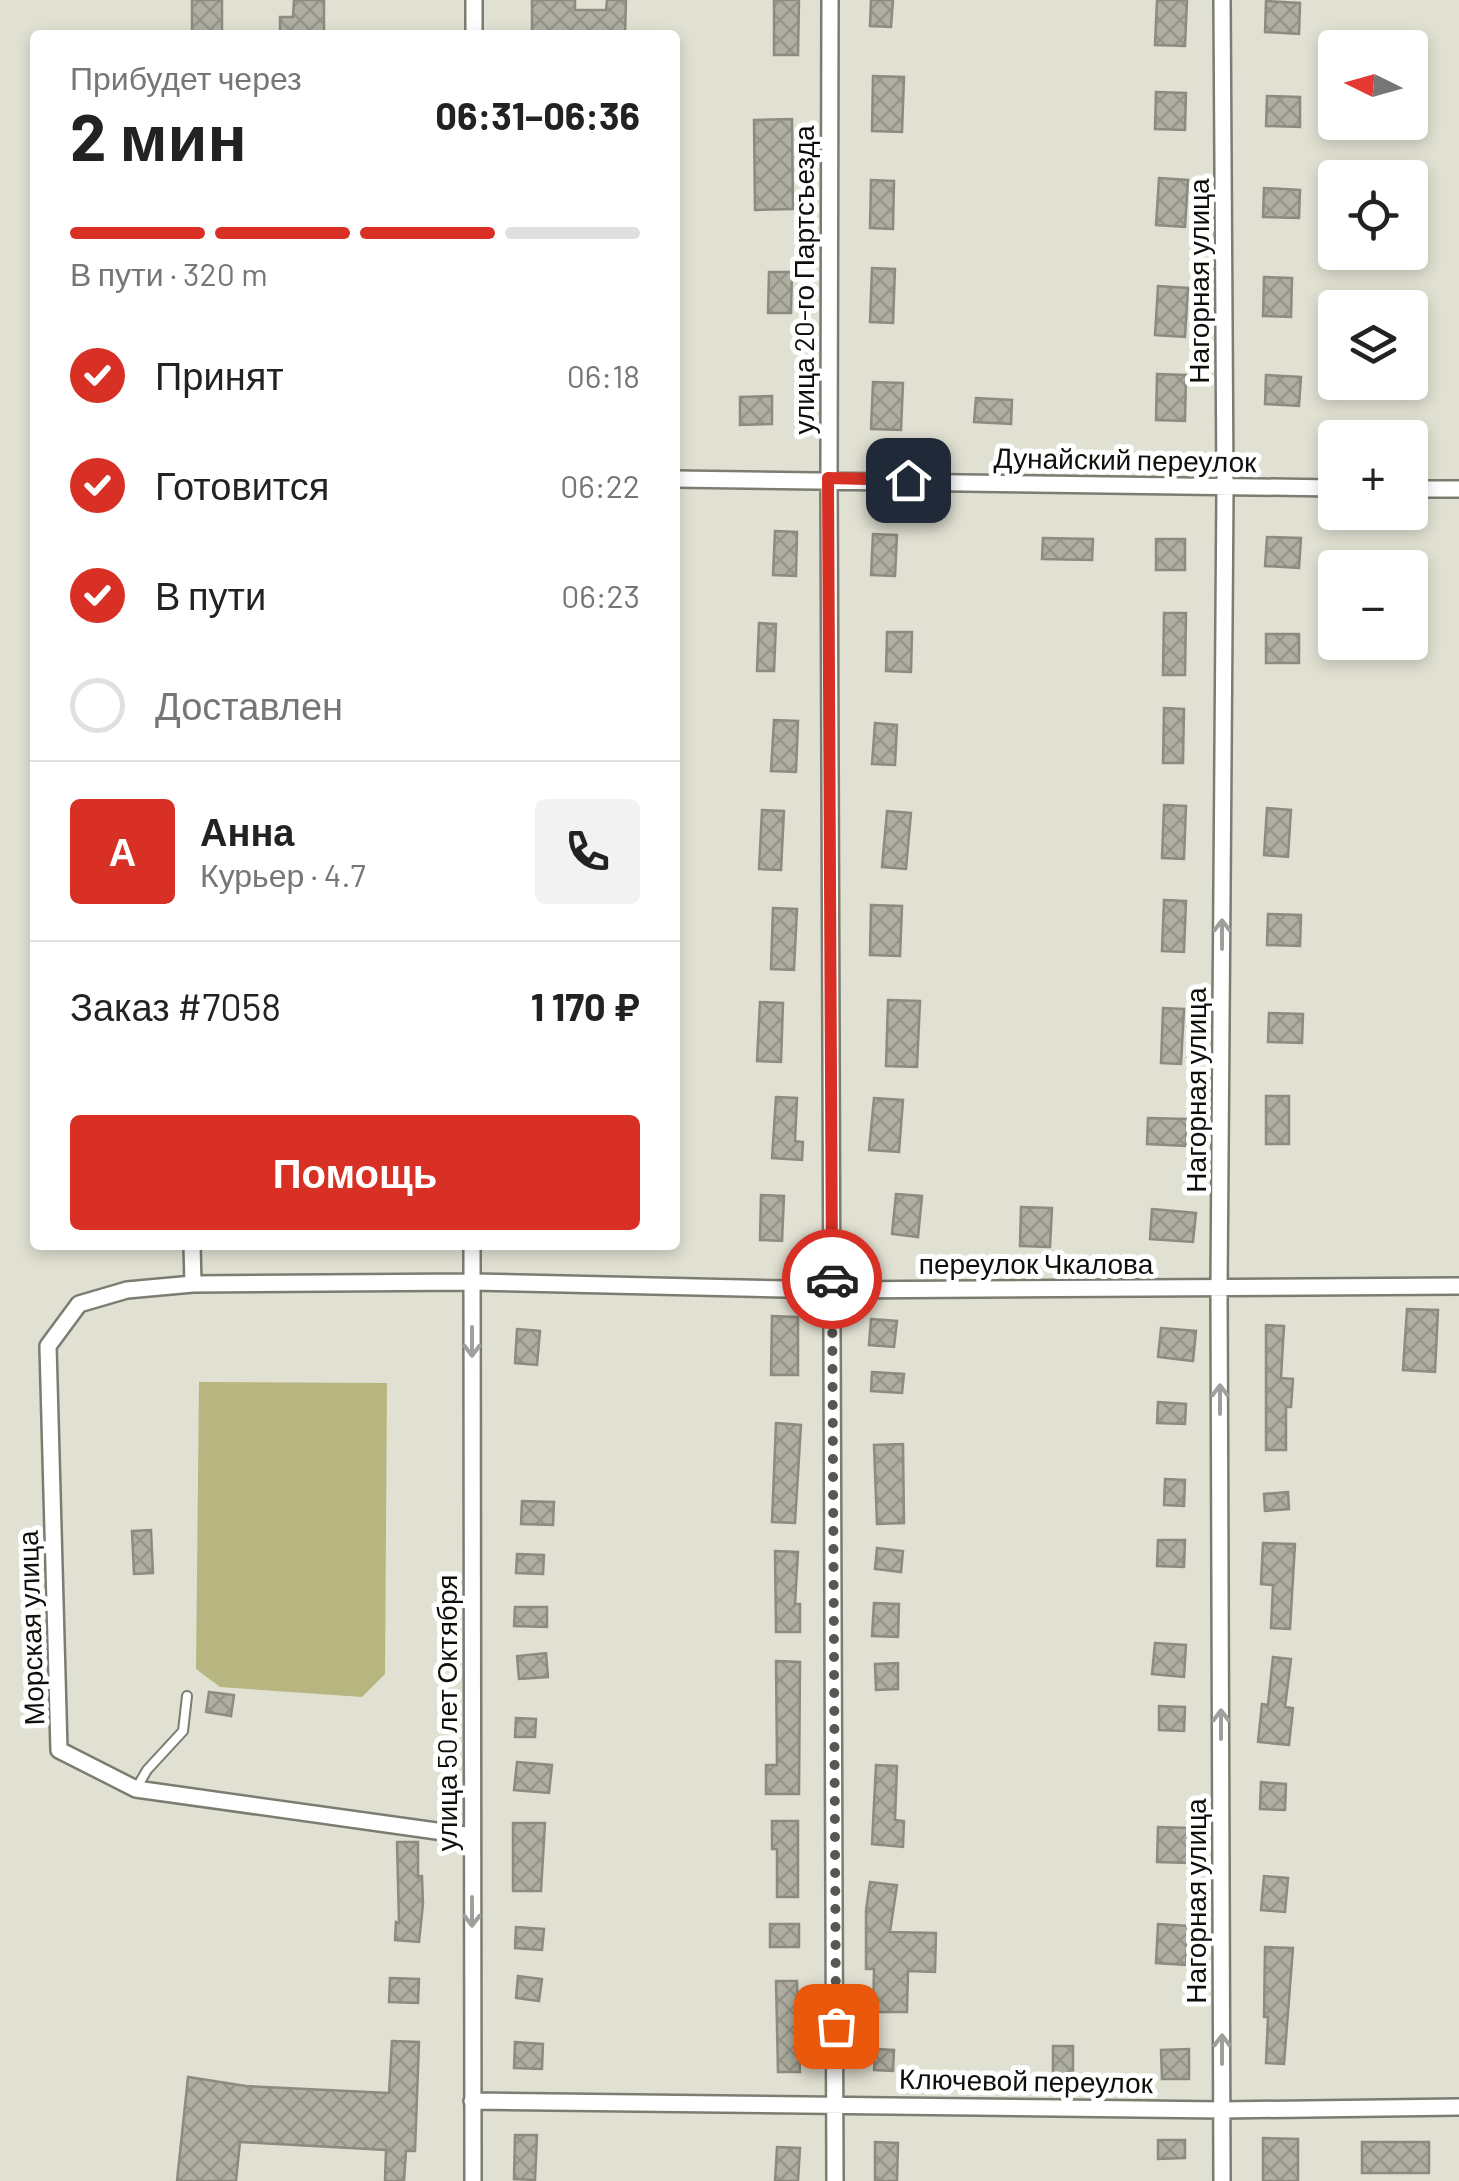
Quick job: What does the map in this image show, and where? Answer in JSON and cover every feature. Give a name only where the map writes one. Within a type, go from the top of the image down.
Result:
[{"type":"street","points":[[474,0],[474,30]]},
{"type":"street","name":"улица 20-го Партсъезда","points":[[830,0],[828,478],[835,2181]]},
{"type":"street","name":"Нагорная улица","points":[[1222,0],[1226,488],[1219,1288],[1222,2181]]},
{"type":"street","name":"Дунайский переулок","points":[[680,479],[828,478],[1318,488]]},
{"type":"street","points":[[1428,489],[1459,489]]},
{"type":"street","points":[[192,1250],[193,1284]]},
{"type":"street","name":"улица 50 лет Октября","points":[[472,1250],[472,2181]]},
{"type":"street","name":"переулок Чкалова","points":[[193,1284],[472,1282],[832,1290],[1459,1286]]},
{"type":"street","name":"Морская улица","points":[[193,1284],[127,1290],[79,1304],[48,1346],[59,1750],[136,1789],[472,1836]]},
{"type":"street","name":"Ключевой переулок","points":[[472,2101],[1222,2110],[1459,2107]]},
{"type":"lane","points":[[136,1789],[147,1770],[183,1731],[187,1696]]},
{"type":"shaded area","points":[[199,1382],[387,1383],[385,1674],[362,1697],[220,1687],[196,1669]]},
{"type":"building","points":[[192,0],[222,0],[222,30],[192,30]]},
{"type":"building","points":[[294,0],[324,0],[324,30],[280,30],[280,17],[293,17]]},
{"type":"building","points":[[532,0],[575,0],[575,10],[606,10],[607,0],[626,0],[625,30],[532,30]]},
{"type":"building","points":[[774,0],[799,0],[798,55],[774,55]]},
{"type":"building","points":[[871,0],[893,0],[891,27],[870,26]]},
{"type":"building","points":[[1157,0],[1187,0],[1185,46],[1155,45]]},
{"type":"building","points":[[1266,1],[1300,3],[1299,34],[1265,32]]},
{"type":"building","points":[[873,76],[904,77],[902,132],[872,131]]},
{"type":"building","points":[[1156,92],[1186,93],[1185,130],[1155,129]]},
{"type":"building","points":[[1267,96],[1300,97],[1300,127],[1266,126]]},
{"type":"building","points":[[792,119],[793,209],[755,210],[754,120]]},
{"type":"building","points":[[1159,178],[1188,180],[1185,227],[1156,225]]},
{"type":"building","points":[[871,180],[894,181],[893,229],[870,228]]},
{"type":"building","points":[[1264,188],[1300,190],[1299,218],[1263,217]]},
{"type":"building","points":[[872,268],[895,269],[893,323],[870,322]]},
{"type":"building","points":[[769,272],[792,272],[791,313],[768,313]]},
{"type":"building","points":[[1264,277],[1292,278],[1291,317],[1263,316]]},
{"type":"building","points":[[1158,286],[1188,288],[1185,337],[1155,335]]},
{"type":"building","points":[[1157,374],[1186,375],[1185,421],[1156,420]]},
{"type":"building","points":[[1266,375],[1301,377],[1299,406],[1265,404]]},
{"type":"building","points":[[873,382],[903,383],[901,430],[871,429]]},
{"type":"building","points":[[772,396],[772,424],[740,425],[740,397]]},
{"type":"building","points":[[976,398],[1012,400],[1011,424],[974,422]]},
{"type":"building","points":[[775,531],[797,532],[796,576],[773,575]]},
{"type":"building","points":[[873,534],[897,535],[895,576],[871,575]]},
{"type":"building","points":[[1267,537],[1301,538],[1299,568],[1265,566]]},
{"type":"building","points":[[1043,538],[1093,539],[1092,560],[1042,559]]},
{"type":"building","points":[[1156,539],[1185,539],[1185,570],[1156,570]]},
{"type":"building","points":[[1164,613],[1186,613],[1185,675],[1163,675]]},
{"type":"building","points":[[759,623],[776,624],[774,671],[757,671]]},
{"type":"building","points":[[887,632],[912,632],[911,672],[886,671]]},
{"type":"building","points":[[1266,634],[1299,634],[1299,663],[1266,663]]},
{"type":"building","points":[[1164,708],[1184,709],[1183,763],[1163,763]]},
{"type":"building","points":[[774,720],[798,721],[796,772],[771,771]]},
{"type":"building","points":[[875,723],[897,725],[895,765],[872,764]]},
{"type":"building","points":[[1164,805],[1186,806],[1184,859],[1162,858]]},
{"type":"building","points":[[1267,808],[1291,810],[1288,857],[1264,855]]},
{"type":"building","points":[[762,810],[784,811],[781,870],[759,869]]},
{"type":"building","points":[[887,811],[911,813],[906,869],[882,867]]},
{"type":"building","points":[[1164,900],[1186,901],[1184,952],[1162,951]]},
{"type":"building","points":[[871,905],[902,906],[900,956],[870,955]]},
{"type":"building","points":[[773,908],[797,909],[794,970],[771,969]]},
{"type":"building","points":[[1268,914],[1301,915],[1300,946],[1267,945]]},
{"type":"building","points":[[888,1000],[920,1001],[917,1067],[886,1066]]},
{"type":"building","points":[[760,1002],[783,1003],[781,1062],[757,1061]]},
{"type":"building","points":[[1163,1008],[1184,1009],[1181,1064],[1161,1063]]},
{"type":"building","points":[[1269,1013],[1303,1014],[1302,1043],[1268,1042]]},
{"type":"building","points":[[1266,1096],[1289,1096],[1289,1144],[1266,1144]]},
{"type":"building","points":[[776,1097],[797,1098],[795,1141],[803,1142],[802,1160],[772,1158]]},
{"type":"building","points":[[874,1098],[903,1100],[899,1152],[869,1150]]},
{"type":"building","points":[[1148,1118],[1187,1119],[1186,1146],[1147,1144]]},
{"type":"building","points":[[896,1194],[922,1196],[918,1237],[892,1234]]},
{"type":"building","points":[[761,1195],[784,1196],[782,1241],[760,1240]]},
{"type":"building","points":[[1021,1207],[1052,1208],[1050,1247],[1020,1246]]},
{"type":"building","points":[[1152,1209],[1196,1213],[1193,1242],[1150,1239]]},
{"type":"building","points":[[1407,1309],[1438,1310],[1435,1372],[1403,1370]]},
{"type":"building","points":[[772,1316],[798,1317],[798,1375],[771,1375]]},
{"type":"building","points":[[871,1319],[897,1321],[894,1347],[869,1345]]},
{"type":"building","points":[[1266,1325],[1284,1326],[1281,1378],[1293,1379],[1291,1407],[1286,1407],[1286,1450],[1266,1450]]},
{"type":"building","points":[[1161,1328],[1196,1331],[1193,1361],[1158,1357]]},
{"type":"building","points":[[517,1329],[540,1331],[537,1365],[515,1363]]},
{"type":"building","points":[[872,1372],[904,1374],[902,1393],[871,1391]]},
{"type":"building","points":[[1158,1402],[1186,1404],[1185,1424],[1157,1423]]},
{"type":"building","points":[[776,1423],[801,1425],[795,1523],[772,1522]]},
{"type":"building","points":[[903,1444],[904,1523],[877,1524],[874,1445]]},
{"type":"building","points":[[1165,1479],[1185,1480],[1184,1506],[1164,1505]]},
{"type":"building","points":[[1288,1492],[1289,1509],[1265,1511],[1264,1494]]},
{"type":"building","points":[[522,1501],[554,1502],[553,1525],[521,1524]]},
{"type":"building","points":[[151,1530],[153,1573],[134,1574],[132,1531]]},
{"type":"building","points":[[1158,1540],[1185,1540],[1184,1567],[1157,1566]]},
{"type":"building","points":[[1263,1543],[1295,1544],[1290,1629],[1271,1628],[1273,1585],[1261,1584]]},
{"type":"building","points":[[877,1548],[903,1551],[901,1572],[875,1569]]},
{"type":"building","points":[[775,1551],[798,1552],[795,1604],[800,1604],[800,1632],[776,1632]]},
{"type":"building","points":[[517,1554],[544,1555],[543,1574],[516,1573]]},
{"type":"building","points":[[874,1603],[899,1604],[898,1637],[872,1636]]},
{"type":"building","points":[[515,1607],[547,1607],[547,1627],[514,1626]]},
{"type":"building","points":[[1155,1643],[1186,1645],[1184,1677],[1152,1674]]},
{"type":"building","points":[[546,1653],[548,1677],[519,1679],[517,1656]]},
{"type":"building","points":[[1273,1657],[1291,1659],[1285,1707],[1293,1708],[1289,1745],[1258,1742],[1262,1704],[1268,1705]]},
{"type":"building","points":[[776,1661],[800,1662],[799,1794],[766,1794],[766,1765],[777,1765]]},
{"type":"building","points":[[898,1663],[898,1689],[876,1690],[875,1664]]},
{"type":"building","points":[[209,1692],[234,1695],[231,1716],[206,1712]]},
{"type":"building","points":[[1159,1706],[1185,1707],[1184,1731],[1159,1730]]},
{"type":"building","points":[[516,1718],[536,1719],[535,1737],[515,1737]]},
{"type":"building","points":[[517,1762],[552,1765],[549,1793],[514,1790]]},
{"type":"building","points":[[876,1765],[897,1766],[895,1820],[904,1821],[903,1847],[872,1844]]},
{"type":"building","points":[[1261,1782],[1286,1784],[1285,1810],[1260,1809]]},
{"type":"building","points":[[772,1821],[798,1821],[798,1897],[777,1897],[777,1849],[772,1849]]},
{"type":"building","points":[[513,1823],[545,1823],[541,1891],[513,1891]]},
{"type":"building","points":[[1158,1827],[1190,1828],[1189,1863],[1157,1862]]},
{"type":"building","points":[[397,1842],[418,1842],[423,1904],[419,1942],[395,1940],[396,1922],[399,1923]]},
{"type":"building","points":[[1264,1876],[1288,1878],[1285,1912],[1261,1910]]},
{"type":"building","points":[[870,1882],[897,1885],[890,1932],[936,1933],[935,1972],[908,1971],[907,2012],[873,2012],[874,1969],[866,1969]]},
{"type":"building","points":[[770,1924],[799,1924],[799,1947],[770,1947]]},
{"type":"building","points":[[1158,1924],[1188,1926],[1186,1965],[1156,1963]]},
{"type":"building","points":[[516,1927],[544,1929],[542,1950],[515,1948]]},
{"type":"building","points":[[1265,1947],[1293,1948],[1284,2064],[1266,2063]]},
{"type":"building","points":[[518,1976],[542,1979],[539,2001],[516,1998]]},
{"type":"building","points":[[390,1978],[419,1979],[418,2003],[389,2002]]},
{"type":"building","points":[[776,1981],[797,1981],[800,2072],[778,2072]]},
{"type":"building","points":[[392,2041],[419,2042],[415,2151],[406,2151],[404,2181],[385,2181],[386,2150],[240,2142],[236,2181],[177,2181],[188,2077],[246,2086],[389,2093]]},
{"type":"building","points":[[515,2042],[543,2044],[542,2069],[514,2068]]},
{"type":"building","points":[[1053,2046],[1073,2046],[1073,2074],[1053,2074]]},
{"type":"building","points":[[875,2049],[894,2050],[893,2071],[874,2070]]},
{"type":"building","points":[[1189,2049],[1189,2079],[1162,2079],[1161,2050]]},
{"type":"building","points":[[515,2135],[537,2135],[535,2180],[514,2179]]},
{"type":"building","points":[[1263,2138],[1298,2139],[1298,2181],[1263,2181]]},
{"type":"building","points":[[1158,2140],[1185,2140],[1185,2158],[1158,2159]]},
{"type":"building","points":[[875,2142],[898,2143],[897,2181],[875,2181]]},
{"type":"building","points":[[1362,2142],[1429,2142],[1429,2173],[1362,2173]]},
{"type":"building","points":[[777,2147],[800,2148],[798,2181],[775,2181]]},
{"type":"way so far","points":[[832,1279],[836,2026]]},
{"type":"route","points":[[832,1279],[828,478],[908,480]]}]
